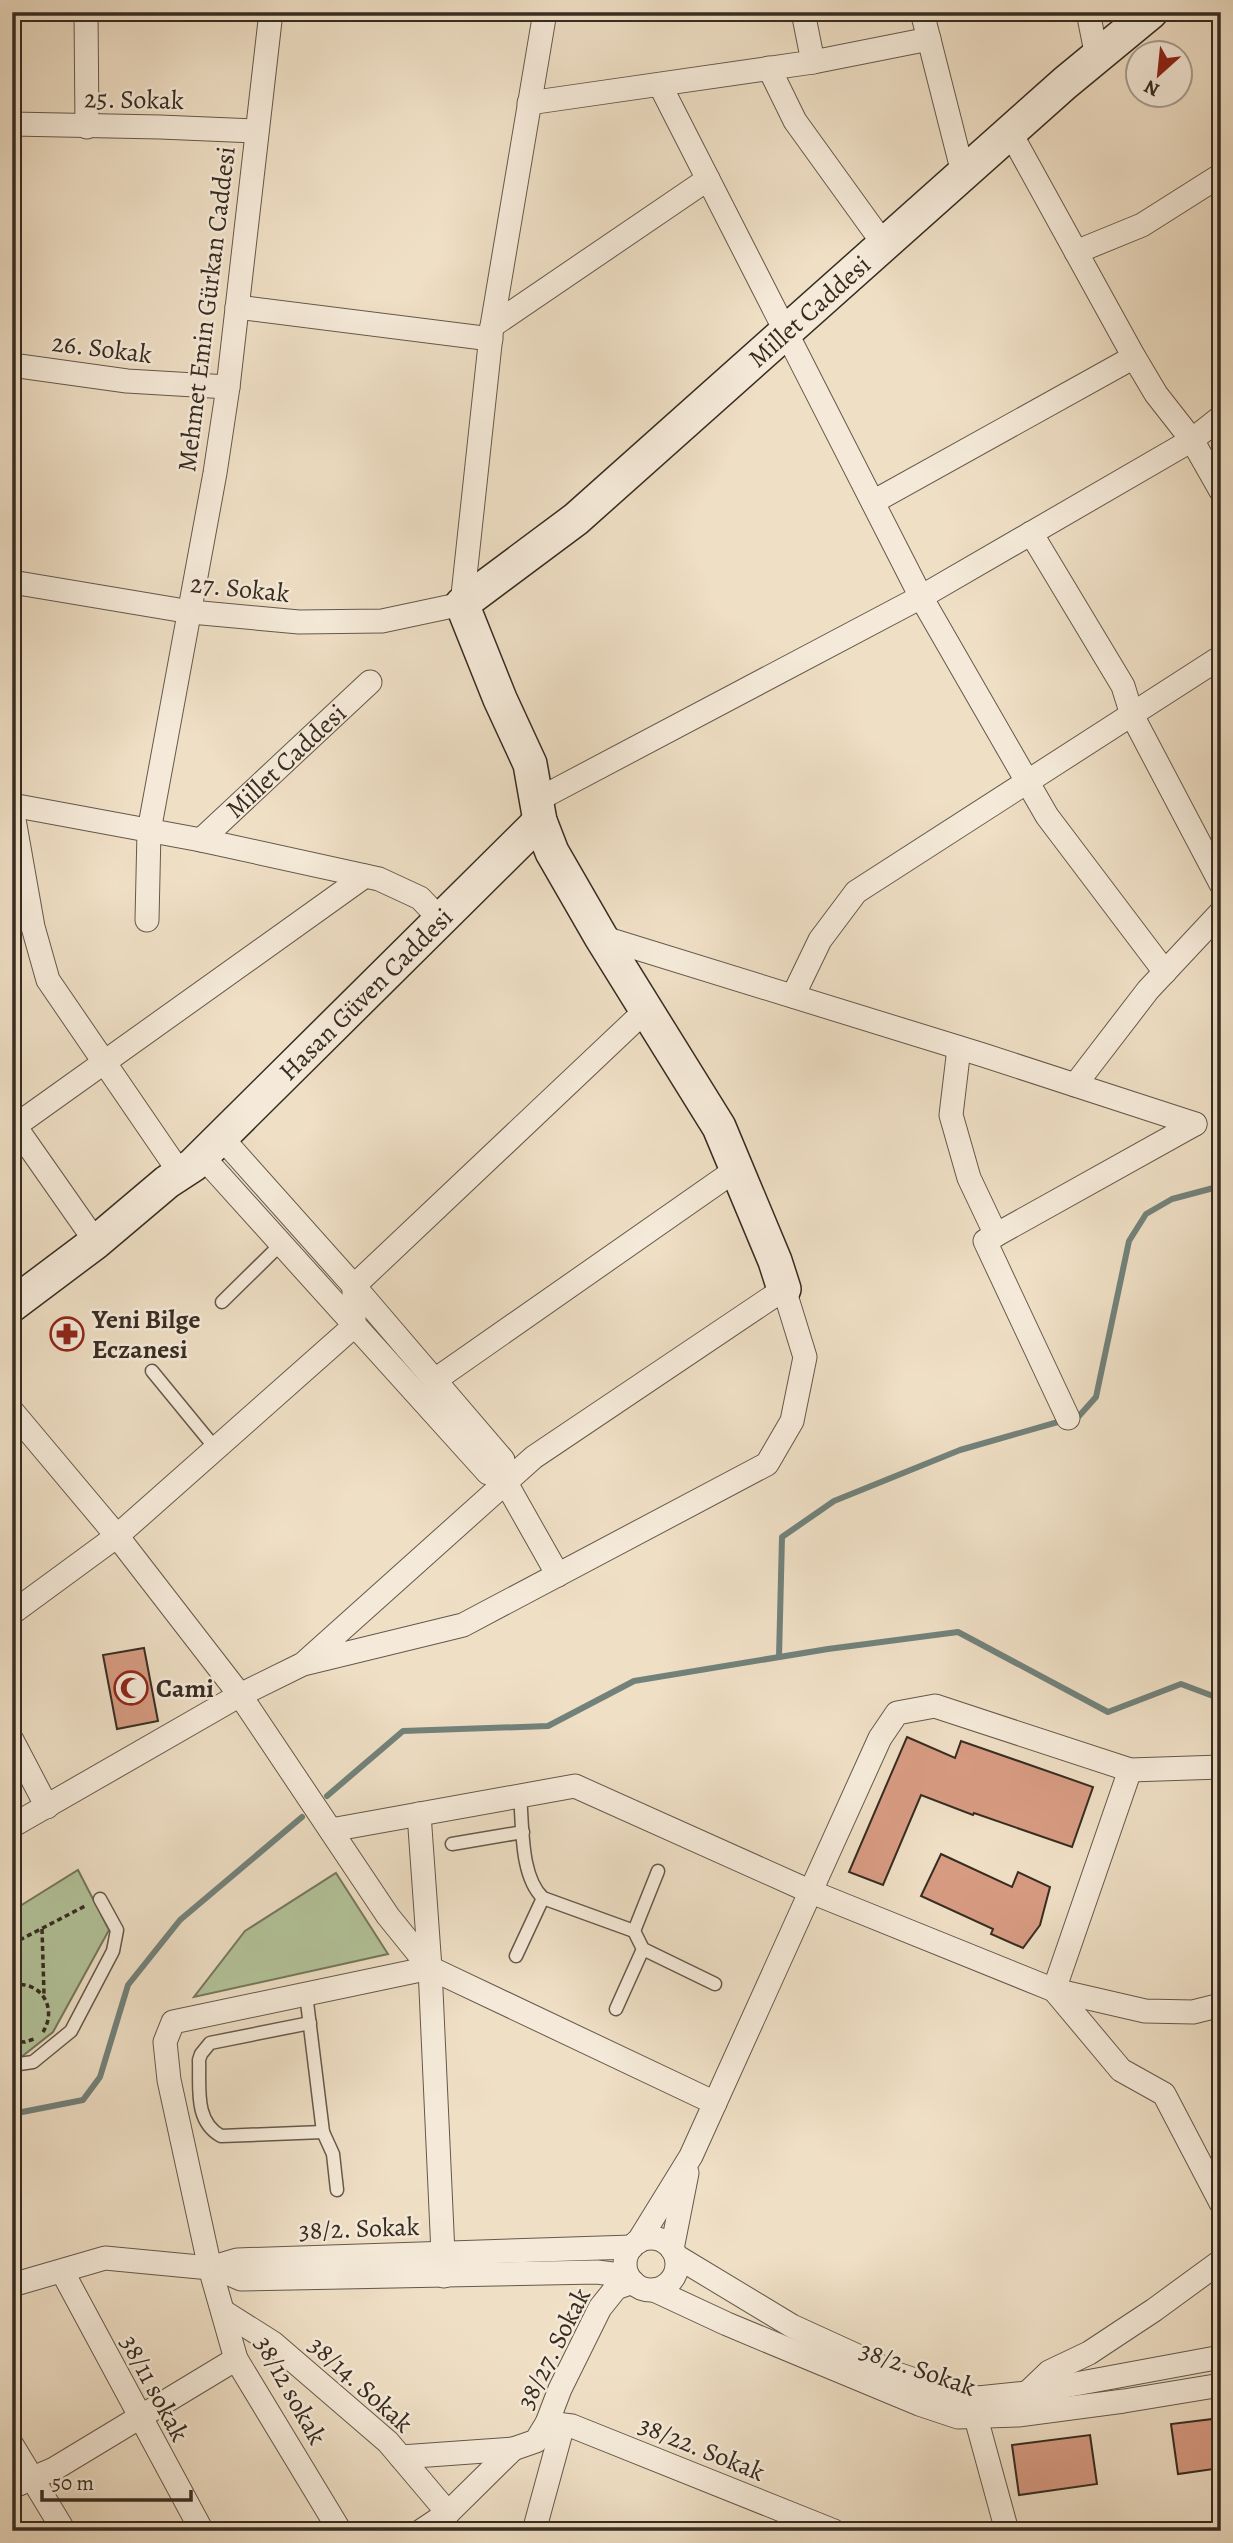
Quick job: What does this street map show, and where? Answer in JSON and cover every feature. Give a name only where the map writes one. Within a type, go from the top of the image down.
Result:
[{"type":"street","points":[[86,12],[87,127]]},
{"type":"street","name":"Mehmet Emin Gürkan Caddesi","points":[[147,920],[149,831],[191,612],[228,387],[271,12]]},
{"type":"street","points":[[12,1826],[240,1695],[303,1664],[463,1625],[767,1464],[792,1420],[805,1357],[775,1261],[719,1127],[601,937],[552,852],[539,811],[530,764],[500,699],[462,604],[491,333],[545,12]]},
{"type":"street","points":[[803,12],[813,62]]},
{"type":"street","points":[[922,12],[963,173]]},
{"type":"street","points":[[1088,12],[1097,57]]},
{"type":"street","name":"Millet Caddesi","points":[[462,604],[576,519],[883,243],[1151,12]]},
{"type":"street","points":[[529,103],[813,62],[929,39]]},
{"type":"street","points":[[769,68],[795,121],[883,243]]},
{"type":"street","points":[[660,85],[922,597],[1048,816],[1165,972]]},
{"type":"street","name":"25. Sokak","points":[[12,124],[256,131]]},
{"type":"street","points":[[1010,132],[1156,394],[1192,440],[1221,491]]},
{"type":"street","points":[[1076,252],[1142,225],[1221,175]]},
{"type":"street","points":[[237,307],[491,333],[708,179]]},
{"type":"street","points":[[873,502],[1134,356]]},
{"type":"street","name":"26. Sokak","points":[[12,365],[127,381],[228,387]]},
{"type":"street","points":[[539,811],[922,597],[1192,440],[1221,417]]},
{"type":"street","points":[[1031,533],[1123,686],[1132,715],[1221,884]]},
{"type":"street","name":"27. Sokak","points":[[12,582],[191,612],[299,622],[382,621],[462,604]]},
{"type":"street","points":[[793,996],[820,940],[856,892],[1221,657]]},
{"type":"street","name":"Millet Caddesi","points":[[201,841],[370,682]]},
{"type":"street","points":[[440,919],[420,898],[379,879],[201,841],[12,806],[33,927],[48,980],[103,1064],[199,1158],[281,1244],[488,1473],[504,1480]]},
{"type":"street","name":"Hasan Güven Caddesi","points":[[13,1320],[96,1242],[199,1158],[440,919],[539,811]]},
{"type":"street","points":[[96,1242],[14,1124],[103,1064],[365,876]]},
{"type":"street","points":[[1075,1085],[1165,972],[1221,912]]},
{"type":"street","points":[[601,937],[1195,1124],[985,1241],[1068,1418]]},
{"type":"street","points":[[12,1613],[117,1536],[354,1326],[354,1286],[646,1010]]},
{"type":"street","points":[[959,1048],[951,1115],[969,1178],[996,1235]]},
{"type":"street","points":[[199,1158],[354,1286],[435,1380],[503,1460],[504,1480],[558,1575]]},
{"type":"street","name":"Hasan Güven Caddesi","points":[[13,1320],[175,1195],[199,1158]]},
{"type":"street","points":[[435,1380],[737,1169]]},
{"type":"street","points":[[303,1664],[504,1480],[784,1289]]},
{"type":"street","points":[[12,1411],[117,1536],[240,1695],[388,1916],[429,1968],[715,2103]]},
{"type":"street","points":[[691,2156],[674,2253],[677,2263],[673,2278],[661,2288],[638,2283],[626,2261],[691,2156],[880,1738],[897,1713],[935,1706],[1130,1770],[1221,1767]]},
{"type":"street","points":[[12,1740],[47,1807]]},
{"type":"street","points":[[1054,1990],[1130,1770]]},
{"type":"street","points":[[331,1830],[575,1786],[809,1891],[1054,1990],[1145,2011],[1193,2012],[1221,2005]]},
{"type":"street","points":[[419,1814],[444,2276]]},
{"type":"street","points":[[306,1994],[429,1968]]},
{"type":"street","points":[[1054,1990],[1121,2070],[1164,2094],[1221,2203]]},
{"type":"street","name":"38/12 sokak","points":[[306,1994],[173,2022],[165,2042],[169,2080],[236,2359],[340,2531]]},
{"type":"street","points":[[635,2245],[653,2238],[660,2240],[674,2253]]},
{"type":"street","name":"38/2. Sokak","points":[[213,2268],[237,2260],[635,2245]]},
{"type":"street","name":"38/2. Sokak","points":[[674,2253],[792,2326],[897,2374],[950,2392],[977,2408],[1018,2415],[1221,2385]]},
{"type":"street","name":"38/2. Sokak","points":[[12,2286],[104,2258],[213,2268],[241,2279],[577,2273],[638,2283],[727,2324],[919,2404],[958,2417],[977,2408],[1027,2393],[1221,2357]]},
{"type":"street","points":[[1027,2393],[1049,2372],[1089,2353],[1221,2261]]},
{"type":"street","name":"38/11 sokak","points":[[62,2271],[138,2417],[202,2531]]},
{"type":"street","points":[[577,2273],[591,2287],[600,2308]]},
{"type":"street","name":"38/27. Sokak","points":[[534,2531],[560,2389],[600,2308],[616,2288],[638,2283]]},
{"type":"street","name":"38/14. Sokak","points":[[224,2312],[273,2343],[388,2442],[448,2512]]},
{"type":"street","points":[[22,2483],[54,2469],[236,2359]]},
{"type":"street","points":[[1135,2373],[1140,2399]]},
{"type":"street","points":[[977,2408],[1007,2531]]},
{"type":"street","name":"38/27. Sokak","points":[[401,2458],[513,2449],[536,2441],[555,2424]]},
{"type":"street","name":"38/22. Sokak","points":[[555,2424],[572,2426],[797,2524],[834,2531]]},
{"type":"street","points":[[12,2445],[22,2483],[64,2531]]},
{"type":"street","points":[[421,2531],[448,2512],[513,2449]]},
{"type":"lane","points":[[222,1302],[281,1244]]},
{"type":"lane","points":[[152,1371],[216,1449]]},
{"type":"lane","points":[[520,1796],[529,1880],[542,1898],[634,1931],[643,1949],[715,1984]]},
{"type":"lane","points":[[452,1844],[523,1832]]},
{"type":"lane","points":[[634,1931],[658,1871]]},
{"type":"lane","points":[[516,1956],[542,1898]]},
{"type":"lane","points":[[12,2065],[33,2062],[71,2031],[113,1951],[117,1930],[100,1899]]},
{"type":"lane","points":[[616,2009],[643,1949]]},
{"type":"lane","points":[[306,1994],[323,2132],[333,2154],[337,2190]]},
{"type":"lane","points":[[310,2023],[210,2043],[199,2060],[201,2109],[206,2124],[221,2136],[323,2132]]},
{"type":"path","points":[[12,1944],[100,1899]]},
{"type":"path","points":[[42,1929],[44,1996]]},
{"type":"path","points":[[12,1985],[29,1984],[44,1996],[50,2015],[42,2033],[25,2042],[12,2041]]},
{"type":"green space","points":[[78,1870],[109,1930],[53,2032],[20,2058],[12,2058],[12,1911]]},
{"type":"green space","points":[[336,1873],[388,1954],[194,1997],[245,1931]]},
{"type":"building","name":"Cami","points":[[144,1648],[158,1721],[117,1729],[103,1655]]},
{"type":"building","points":[[907,1737],[955,1758],[961,1741],[1093,1787],[1072,1847],[921,1795],[883,1885],[849,1872]]},
{"type":"building","points":[[941,1854],[1012,1887],[1018,1872],[1050,1887],[1040,1925],[1023,1948],[991,1934],[993,1929],[921,1896]]},
{"type":"building","points":[[1221,2418],[1221,2468],[1178,2474],[1171,2424]]},
{"type":"building","points":[[1090,2435],[1097,2484],[1019,2495],[1012,2445]]},
{"type":"waterway","points":[[779,1657],[782,1537],[834,1501],[960,1450],[1079,1416],[1096,1397],[1129,1241],[1146,1214],[1172,1199],[1221,1186]]},
{"type":"waterway","points":[[327,1796],[403,1731],[548,1726],[634,1681],[828,1649],[958,1632],[1108,1712],[1181,1684],[1221,1699]]},
{"type":"waterway","points":[[12,2114],[83,2100],[100,2077],[128,1985],[180,1920],[302,1817]]},
{"type":"place","name":"Yeni Bilge Eczanesi","points":[[67,1334]]},
{"type":"place","name":"Cami","points":[[131,1688]]}]
